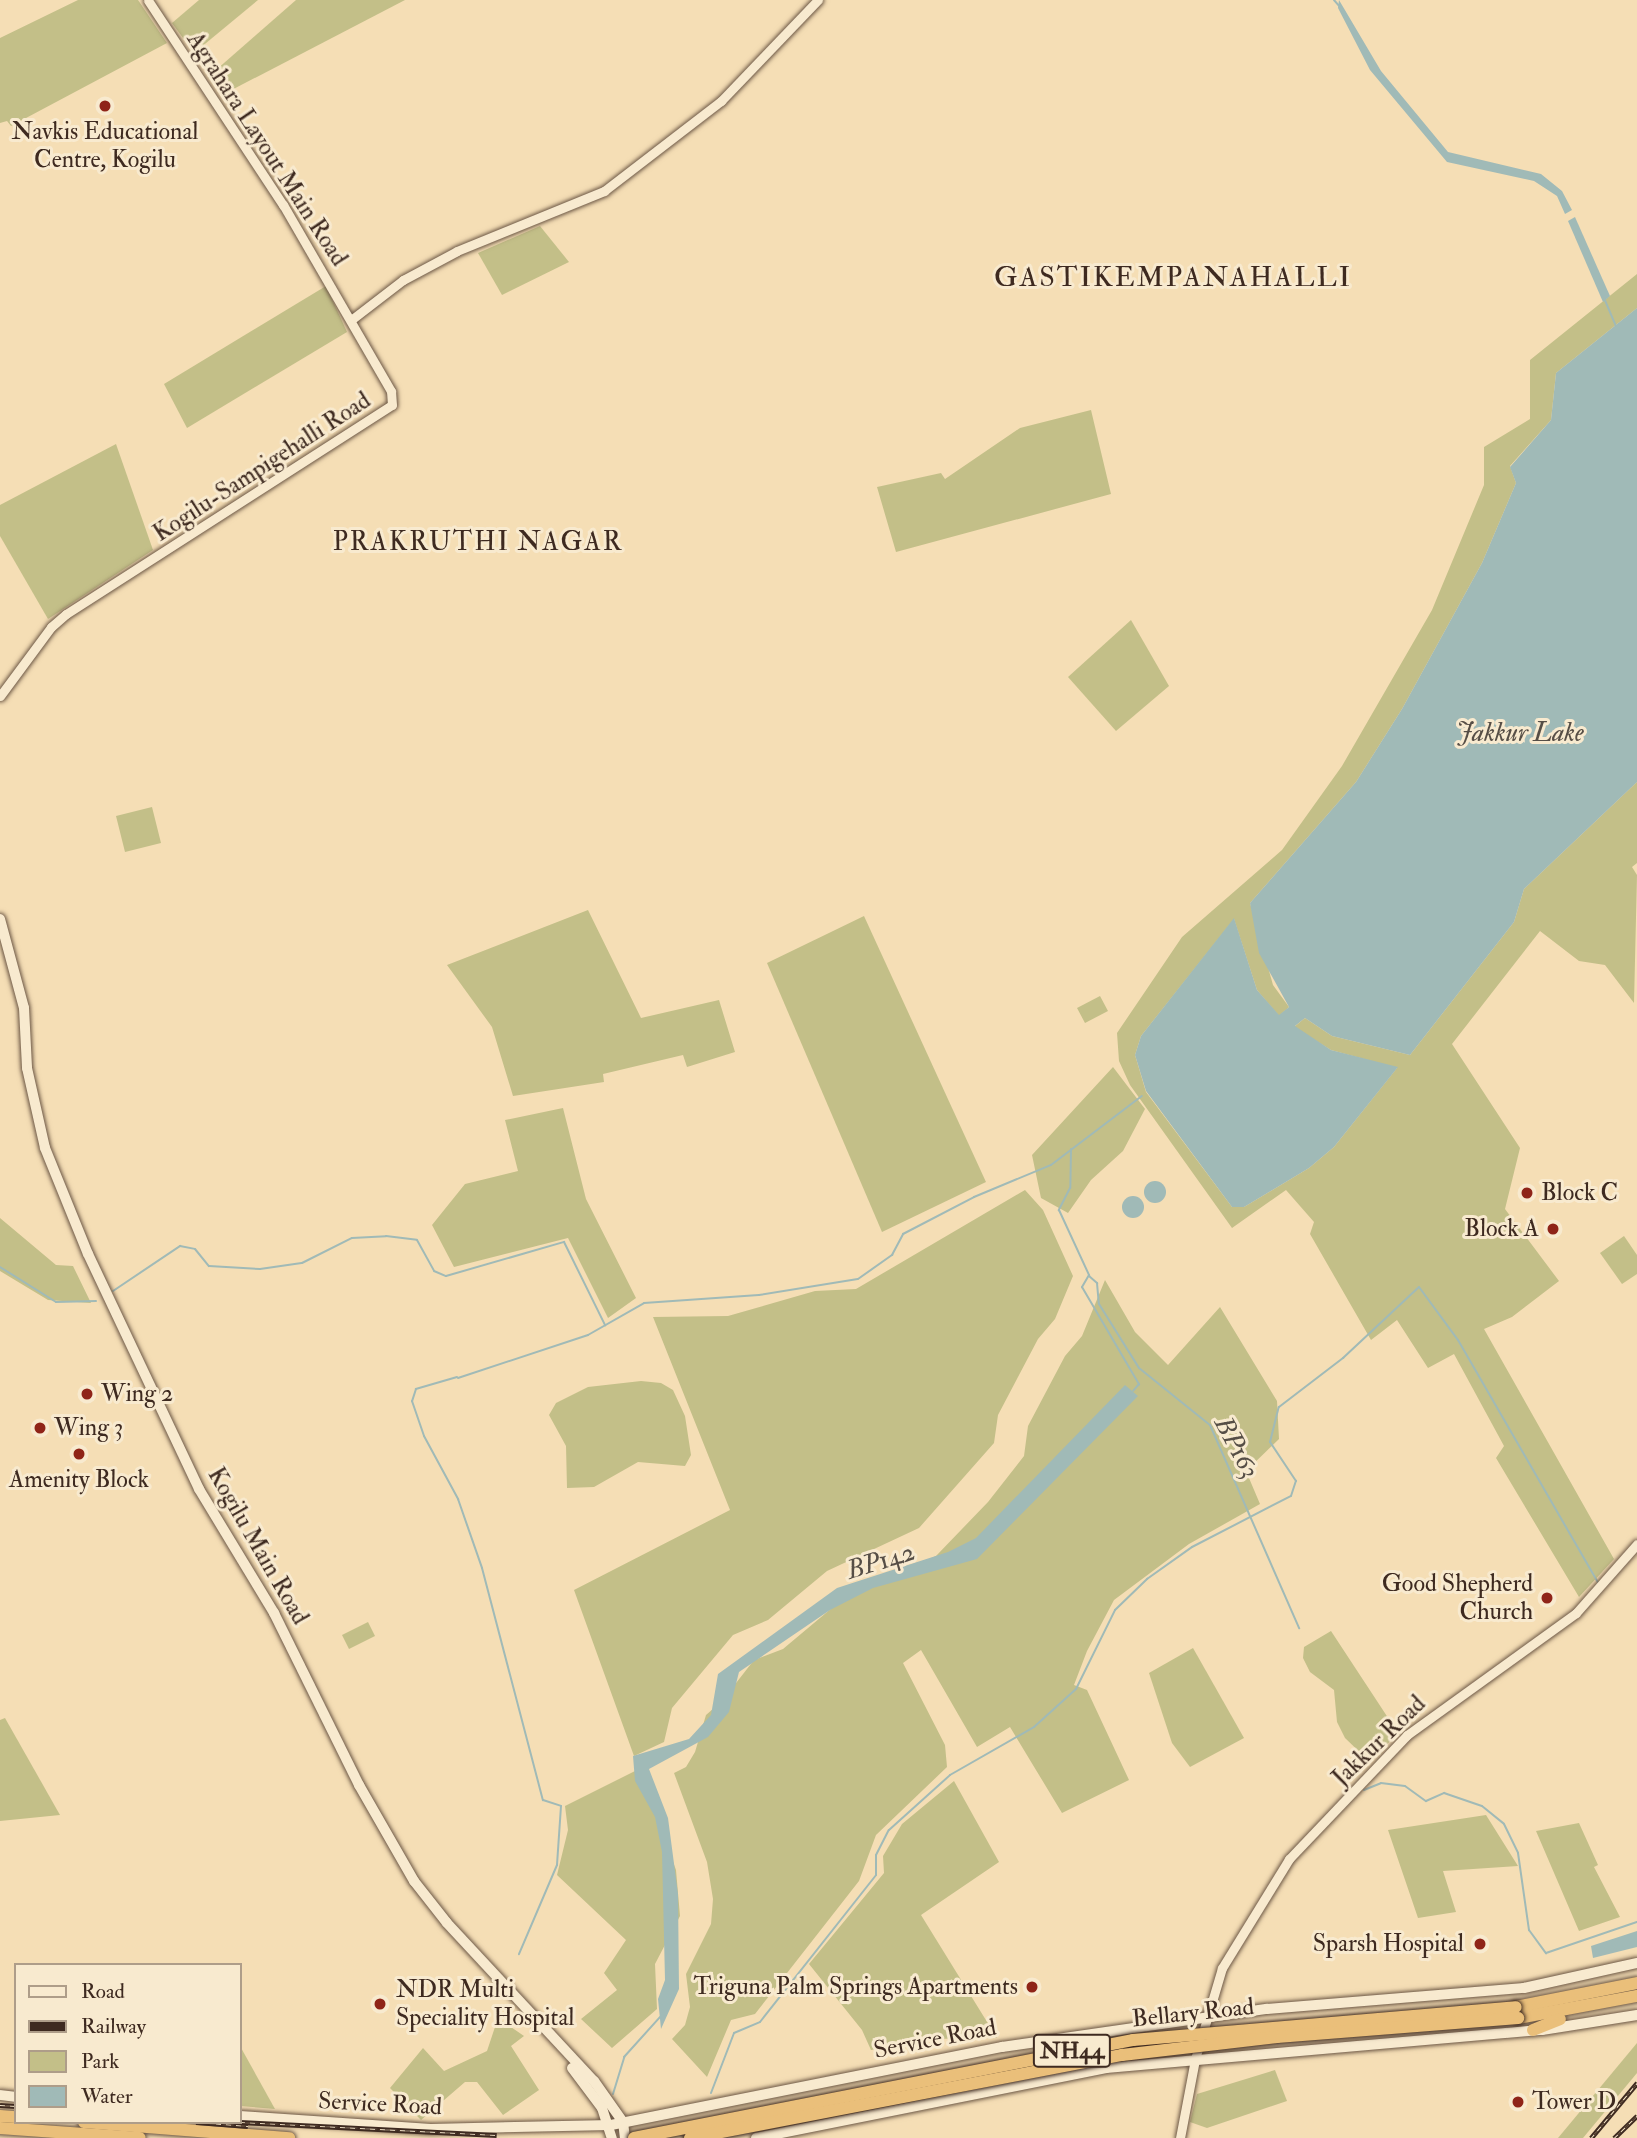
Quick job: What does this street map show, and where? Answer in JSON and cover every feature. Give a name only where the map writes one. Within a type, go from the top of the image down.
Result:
[{"type":"highway","name":"Bellary Road","points":[[634,2138],[1133,2040],[1517,2013],[1637,1983]]},
{"type":"highway","name":"Bellary Road","points":[[690,2138],[1122,2055],[1592,2006],[1637,1996]]},
{"type":"highway","points":[[1533,2030],[1540,2023],[1581,2015],[1592,2006]]},
{"type":"highway","points":[[110,2124],[289,2138]]},
{"type":"highway","points":[[0,2128],[139,2138]]},
{"type":"main road","name":"Kogilu Main Road","points":[[0,919],[24,1008],[27,1068],[45,1148],[173,1443]]},
{"type":"main road","name":"Kogilu Main Road","points":[[0,943],[18,1009],[21,1069],[39,1150],[84,1261],[173,1443],[274,1613],[389,1839],[414,1881],[475,1958],[623,2122]]},
{"type":"main road","name":"Service Road","points":[[242,2116],[434,2133],[611,2125],[1002,2047],[1206,2016],[1524,1988],[1637,1963]]},
{"type":"main road","points":[[756,2138],[1138,2065],[1533,2030],[1637,2015]]},
{"type":"main road","name":"Kogilu Main Road","points":[[591,2085],[611,2125]]},
{"type":"main road","points":[[623,2122],[625,2138]]},
{"type":"main road","points":[[611,2125],[612,2138]]},
{"type":"street","name":"Agrahara Layout Main Road","points":[[148,0],[249,148],[351,320]]},
{"type":"street","points":[[351,320],[403,280],[457,251],[604,191],[721,101],[818,0]]},
{"type":"street","name":"Kogilu-Sampigehalli Road","points":[[0,696],[51,627],[66,614],[392,405],[391,391],[351,320]]},
{"type":"street","name":"Jakkur Road","points":[[1180,2138],[1195,2059],[1222,1968],[1289,1858],[1407,1735],[1576,1613],[1637,1544]]},
{"type":"street","points":[[1138,2065],[1185,2066],[1175,2138]]},
{"type":"green space","points":[[78,0],[138,0],[167,43],[11,126],[7,121],[0,123],[0,38]]},
{"type":"green space","points":[[199,0],[258,0],[194,53],[172,23]]},
{"type":"green space","points":[[296,0],[405,0],[222,95],[208,77]]},
{"type":"green space","points":[[540,226],[569,262],[502,295],[478,253]]},
{"type":"green space","points":[[1637,274],[1637,308],[1556,373],[1551,420],[1510,466],[1516,483],[1482,563],[1402,709],[1356,782],[1250,903],[1273,985],[1289,1007],[1279,1016],[1257,990],[1234,919],[1141,1036],[1135,1055],[1146,1092],[1232,1207],[1244,1207],[1309,1168],[1334,1147],[1397,1068],[1331,1050],[1294,1027],[1305,1018],[1332,1036],[1410,1055],[1514,922],[1524,889],[1637,782],[1637,863],[1632,867],[1637,875],[1634,1003],[1605,965],[1579,961],[1540,931],[1452,1044],[1520,1148],[1505,1209],[1559,1281],[1512,1317],[1484,1329],[1614,1559],[1579,1597],[1496,1458],[1504,1446],[1454,1354],[1428,1368],[1397,1320],[1371,1340],[1310,1234],[1314,1222],[1286,1190],[1232,1228],[1130,1085],[1119,1061],[1117,1033],[1182,937],[1282,850],[1342,766],[1432,610],[1484,485],[1484,447],[1530,419],[1530,360]]},
{"type":"green space","points":[[326,286],[347,332],[187,428],[164,384]]},
{"type":"green space","points":[[1091,410],[1111,494],[896,552],[877,487],[941,473],[945,479],[1020,428]]},
{"type":"green space","points":[[116,444],[153,550],[48,619],[0,536],[0,505]]},
{"type":"green space","points":[[1131,620],[1169,686],[1116,731],[1068,677]]},
{"type":"green space","points":[[152,807],[161,843],[125,852],[116,816]]},
{"type":"green space","points":[[588,910],[641,1018],[719,1000],[735,1052],[687,1067],[683,1055],[603,1074],[604,1082],[513,1096],[492,1027],[447,965]]},
{"type":"green space","points":[[864,916],[986,1182],[882,1232],[767,963]]},
{"type":"green space","points":[[1100,996],[1108,1011],[1085,1023],[1077,1008]]},
{"type":"green space","points":[[1113,1067],[1145,1109],[1123,1151],[1091,1180],[1068,1213],[1041,1198],[1032,1155]]},
{"type":"green space","points":[[563,1108],[586,1199],[636,1298],[608,1318],[568,1238],[454,1267],[432,1225],[465,1184],[518,1171],[505,1120]]},
{"type":"green space","points":[[1025,1190],[1043,1210],[1073,1276],[1055,1319],[1038,1339],[998,1415],[994,1443],[919,1528],[827,1571],[768,1620],[733,1635],[672,1708],[664,1742],[634,1756],[574,1590],[730,1510],[653,1317],[728,1316],[815,1291],[856,1289]]},
{"type":"green space","points":[[0,1218],[56,1265],[73,1266],[91,1303],[48,1300],[0,1271]]},
{"type":"green space","points":[[1624,1236],[1637,1255],[1637,1274],[1622,1284],[1600,1253]]},
{"type":"green space","points":[[1105,1280],[1135,1332],[1168,1365],[1220,1307],[1277,1401],[1279,1439],[1246,1471],[1260,1504],[1189,1544],[1114,1600],[1087,1651],[1074,1685],[1087,1690],[1129,1780],[1062,1813],[1010,1727],[977,1747],[921,1650],[903,1663],[945,1745],[947,1767],[876,1835],[859,1881],[755,2014],[731,2020],[707,2077],[672,2039],[685,2025],[690,2007],[686,1974],[711,1924],[713,1899],[707,1862],[674,1773],[686,1767],[695,1752],[706,1715],[722,1701],[754,1660],[783,1649],[845,1597],[936,1556],[988,1502],[1024,1456],[1028,1426],[1065,1356],[1082,1336]]},
{"type":"green space","points":[[641,1381],[661,1383],[673,1390],[685,1416],[691,1455],[685,1466],[638,1462],[594,1487],[567,1488],[566,1446],[549,1415],[556,1403],[588,1387]]},
{"type":"green space","points":[[368,1622],[375,1636],[349,1649],[342,1635]]},
{"type":"green space","points":[[1331,1631],[1398,1733],[1370,1762],[1345,1738],[1337,1722],[1334,1690],[1310,1672],[1303,1658],[1304,1647]]},
{"type":"green space","points":[[1193,1648],[1244,1738],[1190,1767],[1172,1743],[1149,1673]]},
{"type":"green space","points":[[5,1718],[60,1815],[0,1821],[0,1720]]},
{"type":"green space","points":[[639,1769],[676,1870],[680,1916],[655,1964],[657,2009],[612,2048],[581,2019],[617,1990],[604,1973],[626,1940],[557,1875],[568,1830],[565,1806]]},
{"type":"green space","points":[[954,1781],[999,1862],[921,1915],[997,2038],[928,2039],[871,2050],[862,2030],[809,1964],[884,1873],[883,1856],[902,1824]]},
{"type":"green space","points":[[1486,1815],[1518,1866],[1443,1871],[1456,1912],[1418,1918],[1388,1830]]},
{"type":"green space","points":[[1579,1823],[1598,1865],[1594,1867],[1620,1917],[1579,1931],[1536,1831]]},
{"type":"green space","points":[[498,2018],[524,2036],[511,2046],[539,2090],[503,2115],[477,2082],[465,2082],[421,2120],[390,2088],[423,2048],[444,2071],[487,2051]]},
{"type":"green space","points":[[1637,2043],[1637,2073],[1583,2138],[1558,2138]]},
{"type":"green space","points":[[242,2050],[275,2109],[242,2106]]},
{"type":"green space","points":[[1275,2070],[1287,2101],[1207,2128],[1190,2122],[1197,2094]]},
{"type":"water","points":[[1339,0],[1381,71],[1448,152],[1541,174],[1562,191],[1572,210],[1565,214],[1557,196],[1534,181],[1447,162],[1370,70],[1338,8]]},
{"type":"water","points":[[1575,217],[1610,296],[1603,302],[1568,221]]},
{"type":"water","name":"Jakkur Lake","points":[[1637,308],[1637,782],[1524,889],[1514,922],[1410,1055],[1332,1036],[1305,1018],[1295,1026],[1331,1050],[1398,1067],[1334,1147],[1309,1168],[1244,1207],[1232,1207],[1146,1091],[1135,1055],[1141,1036],[1234,918],[1257,990],[1279,1015],[1289,1007],[1259,953],[1250,903],[1356,782],[1402,709],[1482,563],[1516,483],[1510,467],[1551,420],[1556,373]]},
{"type":"water","points":[[1155,1181],[1163,1184],[1166,1192],[1163,1200],[1155,1203],[1147,1200],[1144,1192],[1147,1184]]},
{"type":"water","points":[[1133,1196],[1141,1199],[1144,1207],[1141,1215],[1133,1218],[1125,1215],[1122,1207],[1125,1199]]},
{"type":"water","points":[[1125,1385],[1138,1396],[977,1559],[873,1588],[830,1610],[739,1672],[729,1712],[708,1737],[649,1769],[668,1818],[678,1894],[679,1989],[661,2029],[658,1999],[665,1980],[662,1852],[655,1817],[635,1781],[633,1756],[689,1739],[711,1715],[718,1674],[837,1588],[948,1552],[976,1538]]},
{"type":"water","points":[[1637,1931],[1637,1947],[1593,1958],[1591,1946]]},
{"type":"waterway","points":[[1334,0],[1340,7]]},
{"type":"waterway","points":[[1604,298],[1616,326]]},
{"type":"waterway","points":[[458,1378],[588,1335],[644,1303],[759,1295],[858,1279],[892,1255],[903,1234],[974,1197],[1051,1165],[1142,1096]]},
{"type":"waterway","name":"BP163","points":[[1071,1149],[1070,1188],[1059,1210],[1089,1275],[1082,1287],[1139,1384],[1133,1391]]},
{"type":"waterway","points":[[113,1291],[180,1246],[195,1249],[209,1266],[260,1269],[302,1263],[352,1238],[386,1236],[417,1240],[434,1271],[446,1276],[564,1242],[605,1325]]},
{"type":"waterway","points":[[0,1267],[56,1302],[96,1301]]},
{"type":"waterway","name":"BP163","points":[[1089,1276],[1097,1283],[1099,1304],[1139,1368],[1210,1425],[1299,1628]]},
{"type":"waterway","points":[[711,2093],[734,2033],[760,2022],[876,1875],[876,1855],[889,1830],[950,1775],[1034,1727],[1076,1689],[1115,1610],[1147,1579],[1192,1547],[1291,1496],[1296,1481],[1270,1442],[1279,1407],[1343,1358],[1419,1287],[1458,1340],[1598,1582]]},
{"type":"waterway","points":[[457,1377],[416,1389],[412,1401],[424,1436],[458,1499],[482,1568],[543,1800],[561,1806],[557,1865],[519,1954]]},
{"type":"waterway","name":"BP163","points":[[1364,1790],[1381,1783],[1405,1786],[1426,1801],[1444,1793],[1482,1806],[1504,1824],[1518,1853],[1529,1930],[1546,1953],[1637,1922]]},
{"type":"waterway","name":"BP142","points":[[613,2094],[624,2057],[660,2017]]},
{"type":"railway","points":[[1591,2138],[1637,2083]]},
{"type":"railway","points":[[0,2105],[14,2106]]},
{"type":"railway","points":[[1614,2138],[1637,2116]]},
{"type":"railway","points":[[242,2122],[497,2135]]},
{"type":"railway","points":[[222,2124],[248,2126]]},
{"type":"place","name":"Navkis Educational Centre, Kogilu","points":[[105,106]]},
{"type":"place","name":"Block C","points":[[1527,1193]]},
{"type":"place","name":"Block A","points":[[1553,1229]]},
{"type":"place","name":"Wing 2","points":[[87,1394]]},
{"type":"place","name":"Wing 3","points":[[40,1428]]},
{"type":"place","name":"Amenity Block","points":[[79,1454]]},
{"type":"place","name":"Good Shepherd Church","points":[[1547,1598]]},
{"type":"place","name":"Sparsh Hospital","points":[[1480,1944]]},
{"type":"place","name":"Triguna Palm Springs Apartments","points":[[1032,1987]]},
{"type":"place","name":"NDR Multi Speciality Hospital","points":[[380,2004]]},
{"type":"place","name":"Tower D","points":[[1518,2102]]},
{"type":"district","name":"GASTIKEMPANAHALLI","points":[[1173,278]]},
{"type":"district","name":"PRAKRUTHI NAGAR","points":[[478,543]]}]
